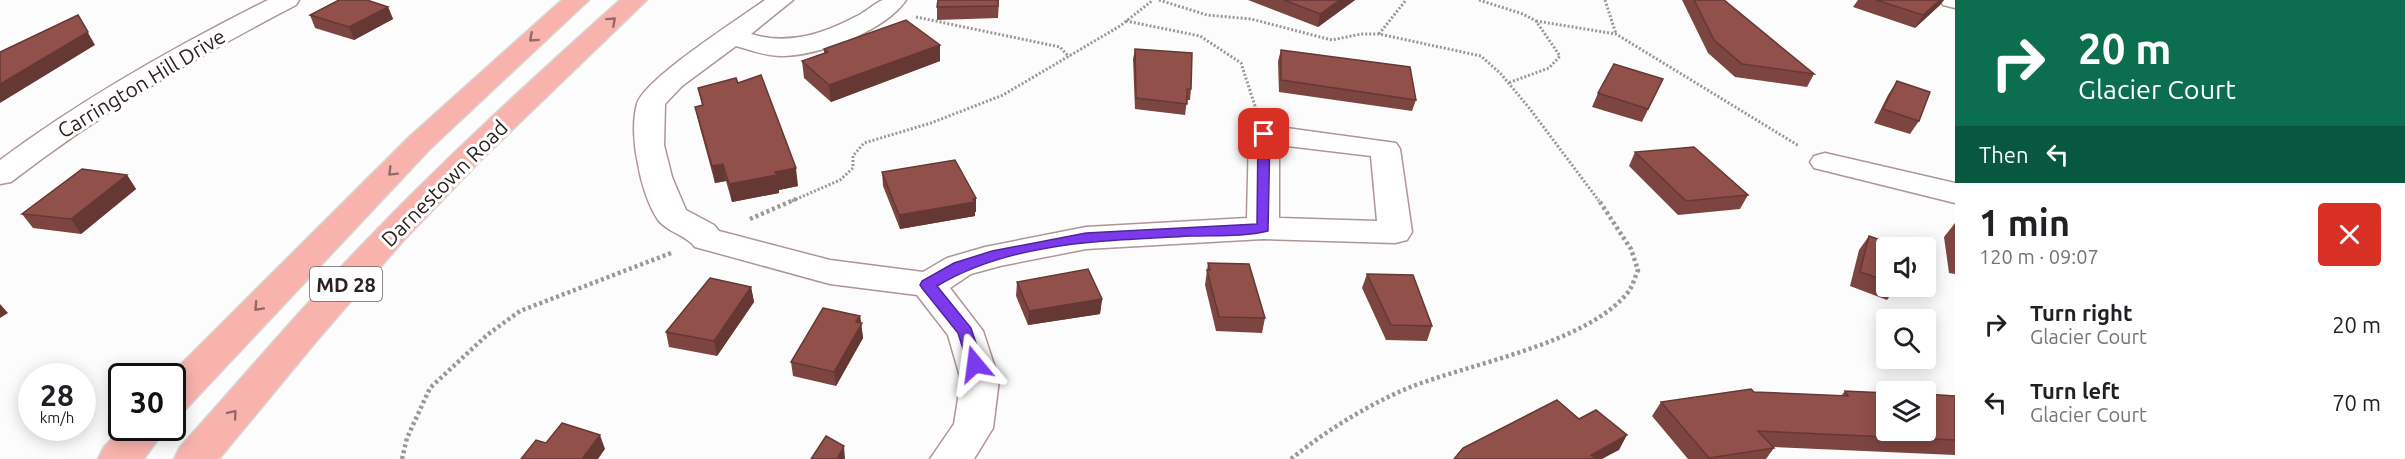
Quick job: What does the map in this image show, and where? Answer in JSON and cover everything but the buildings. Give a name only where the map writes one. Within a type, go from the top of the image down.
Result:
[{"type":"main road","name":"Darnestown Road","points":[[186,383],[299,265],[434,130],[577,0]]},
{"type":"main road","name":"Darnestown Road","points":[[195,459],[316,316],[400,225],[516,111],[635,0]]},
{"type":"main road","points":[[119,459],[135,441]]},
{"type":"street","name":"Carrington Hill Drive","points":[[0,176],[52,135],[164,65],[287,0]]},
{"type":"street","points":[[781,0],[672,80],[651,103],[649,145],[656,177],[672,216],[707,238],[830,272],[928,285],[959,266],[997,255],[1086,238],[1263,228],[1395,232],[1385,149],[1264,134],[1263,228]]},
{"type":"street","points":[[732,36],[766,46],[795,48],[873,19],[890,5]]},
{"type":"street","points":[[1825,162],[1955,194]]},
{"type":"street","points":[[928,285],[965,331],[980,380],[973,428],[951,459]]},
{"type":"path","points":[[402,459],[407,438],[430,388],[487,335],[520,311],[707,238],[840,180],[853,168],[853,156],[864,143],[931,123],[1003,95],[1126,21],[1153,0]]},
{"type":"path","points":[[1159,0],[1207,15],[1251,19],[1332,40],[1361,34],[1379,34],[1482,56],[1508,83],[1574,165],[1632,248],[1638,269],[1632,284],[1611,307],[1590,322],[1556,339],[1438,377],[1379,402],[1327,430],[1291,459]]},
{"type":"path","points":[[1379,34],[1406,0]]},
{"type":"path","points":[[1479,0],[1493,8],[1514,11],[1536,21],[1616,34],[1825,162]]},
{"type":"path","points":[[1605,0],[1616,34]]},
{"type":"path","points":[[890,5],[1060,47],[1069,57]]},
{"type":"path","points":[[1126,21],[1200,36],[1241,63],[1264,134]]},
{"type":"path","points":[[1508,83],[1549,68],[1560,56],[1536,21]]},
{"type":"route","points":[[975,364],[965,331],[928,285],[959,266],[997,255],[1086,238],[1263,228],[1264,134]]}]
